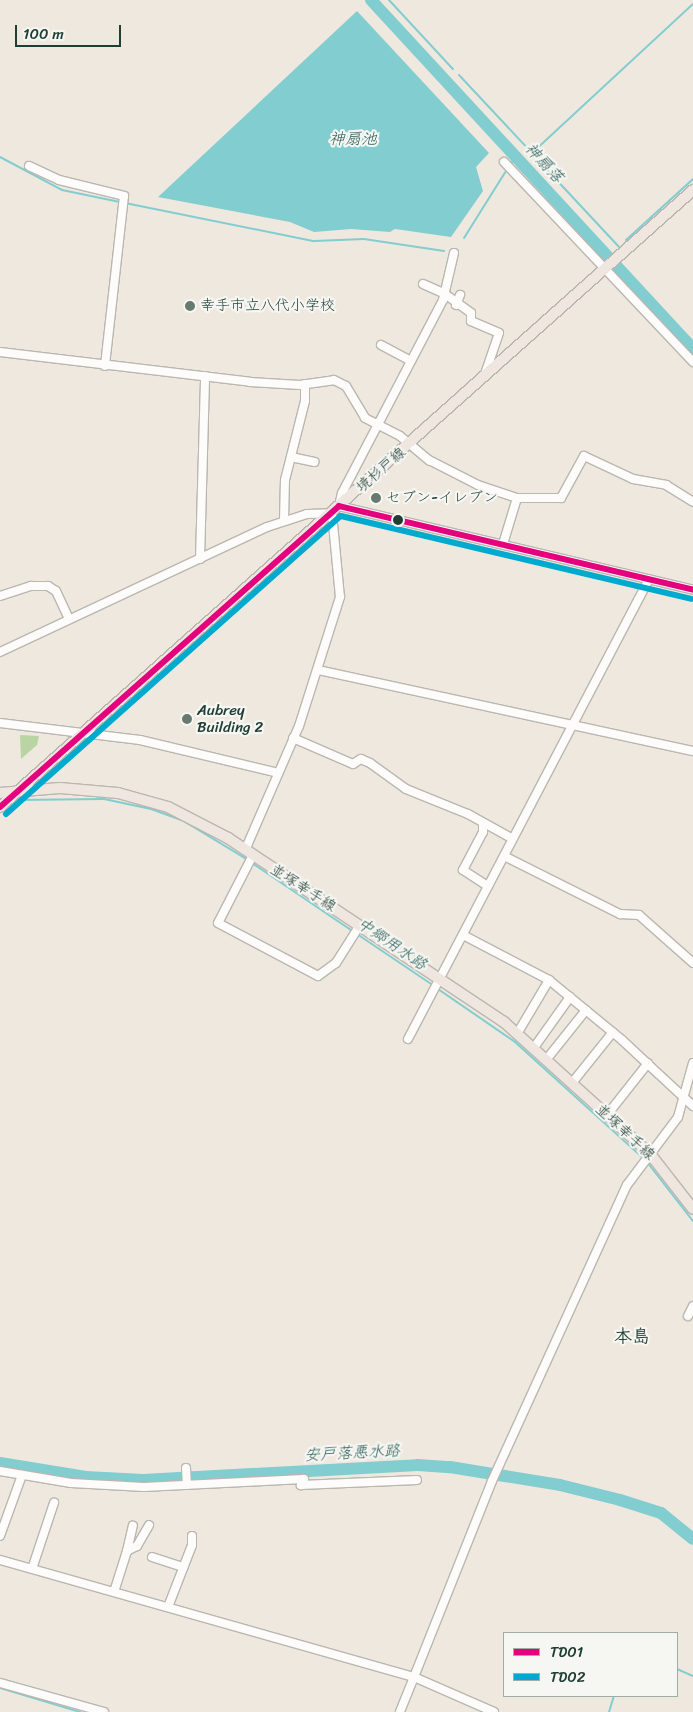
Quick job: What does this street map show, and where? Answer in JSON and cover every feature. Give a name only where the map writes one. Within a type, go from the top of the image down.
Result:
[{"type":"main road","name":"境杉戸線","points":[[0,807],[409,445],[693,190]]},
{"type":"main road","name":"並塚幸手線","points":[[0,793],[80,789],[136,797],[198,821],[249,852],[441,978],[517,1034],[651,1155],[692,1207]]},
{"type":"street","points":[[504,162],[693,362]]},
{"type":"street","points":[[29,166],[59,180],[124,196],[105,366]]},
{"type":"street","points":[[360,925],[336,963],[318,976],[218,923],[249,852],[278,773],[294,738],[318,670],[340,597],[336,509],[342,493],[445,294],[454,253]]},
{"type":"street","points":[[423,284],[445,294],[456,305],[471,314],[471,321],[499,333],[484,377]]},
{"type":"street","points":[[456,305],[460,295]]},
{"type":"street","points":[[381,345],[411,361]]},
{"type":"street","points":[[0,352],[250,382],[305,384],[324,380],[343,383],[355,398],[361,415],[478,485],[517,498],[561,498],[584,456],[634,479],[666,485],[693,502]]},
{"type":"street","points":[[200,559],[205,376]]},
{"type":"street","points":[[284,520],[285,480],[305,401],[305,384]]},
{"type":"street","points":[[291,457],[314,462]]},
{"type":"street","points":[[503,544],[517,498]]},
{"type":"street","points":[[0,652],[284,520],[336,509],[503,544],[693,590]]},
{"type":"street","points":[[408,1038],[649,579]]},
{"type":"street","points":[[0,596],[31,586],[48,586],[56,591],[69,619]]},
{"type":"street","points":[[318,670],[693,751]]},
{"type":"street","points":[[0,723],[140,740],[278,773]]},
{"type":"street","points":[[294,738],[353,764],[361,759],[370,763],[406,789],[483,823],[513,839]]},
{"type":"street","points":[[483,823],[483,832],[463,870],[488,886]]},
{"type":"street","points":[[504,856],[620,914],[639,915],[693,963]]},
{"type":"street","points":[[463,935],[549,980],[613,1032],[693,1106]]},
{"type":"street","points":[[517,1034],[549,980]]},
{"type":"street","points":[[533,1049],[570,997]]},
{"type":"street","points":[[546,1060],[586,1010]]},
{"type":"street","points":[[572,1083],[613,1032]]},
{"type":"street","points":[[607,1115],[648,1063]]},
{"type":"street","points":[[400,1712],[492,1481],[627,1186],[678,1117],[693,1063]]},
{"type":"street","points":[[688,1316],[693,1306]]},
{"type":"street","points":[[186,1468],[187,1485]]},
{"type":"street","points":[[0,1471],[112,1486],[187,1485],[304,1478],[301,1485],[417,1480]]},
{"type":"street","points":[[0,1536],[22,1475]]},
{"type":"street","points":[[32,1569],[54,1503]]},
{"type":"street","points":[[127,1550],[137,1546],[148,1525]]},
{"type":"street","points":[[114,1592],[133,1526]]},
{"type":"street","points":[[168,1607],[192,1545],[192,1536]]},
{"type":"street","points":[[152,1557],[183,1567]]},
{"type":"street","points":[[0,1560],[414,1677],[494,1712]]},
{"type":"street","points":[[0,1683],[104,1712]]},
{"type":"green space","points":[[20,735],[39,736],[37,745],[21,759]]},
{"type":"water","name":"神扇池","points":[[357,11],[489,153],[476,167],[483,191],[451,237],[395,229],[390,232],[351,229],[314,232],[290,222],[158,197]]},
{"type":"waterway","name":"神扇落","points":[[371,0],[693,349]]},
{"type":"waterway","points":[[389,0],[453,69]]},
{"type":"waterway","points":[[459,75],[532,153],[693,4]]},
{"type":"waterway","points":[[0,157],[62,190],[120,202]]},
{"type":"waterway","name":"神扇落","points":[[512,162],[516,159]]},
{"type":"waterway","points":[[537,159],[619,247]]},
{"type":"waterway","points":[[464,238],[506,171]]},
{"type":"waterway","points":[[626,240],[693,179]]},
{"type":"waterway","points":[[125,203],[314,241],[364,239],[444,251]]},
{"type":"waterway","name":"中郷用水路","points":[[17,800],[104,799],[151,809],[182,820],[248,860]]},
{"type":"waterway","name":"中郷用水路","points":[[252,863],[354,932]]},
{"type":"waterway","name":"中郷用水路","points":[[357,934],[434,986]]},
{"type":"waterway","name":"中郷用水路","points":[[438,989],[515,1042],[644,1159]]},
{"type":"waterway","name":"中郷用水路","points":[[647,1162],[693,1221]]},
{"type":"waterway","name":"安戸落悪水路","points":[[0,1463],[86,1477],[143,1480],[418,1465],[450,1467],[560,1485],[620,1500],[661,1513],[693,1539]]},
{"type":"waterway","points":[[678,1669],[693,1676]]},
{"type":"waterway","points":[[0,1688],[80,1712]]},
{"type":"waterway","points":[[609,1712],[614,1697]]},
{"type":"transit line","name":"TD01","points":[[339,506],[693,590]]},
{"type":"transit line","name":"TD01","points":[[0,807],[339,506]]},
{"type":"transit line","name":"TD02","points":[[6,814],[341,516],[691,599]]},
{"type":"place","name":"幸手市立八代小学校","points":[[190,306]]},
{"type":"place","name":"セブン-イレブン","points":[[376,498]]},
{"type":"place","name":"Aubrey Building 2","points":[[187,719]]},
{"type":"district","name":"本島","points":[[632,1336]]}]
